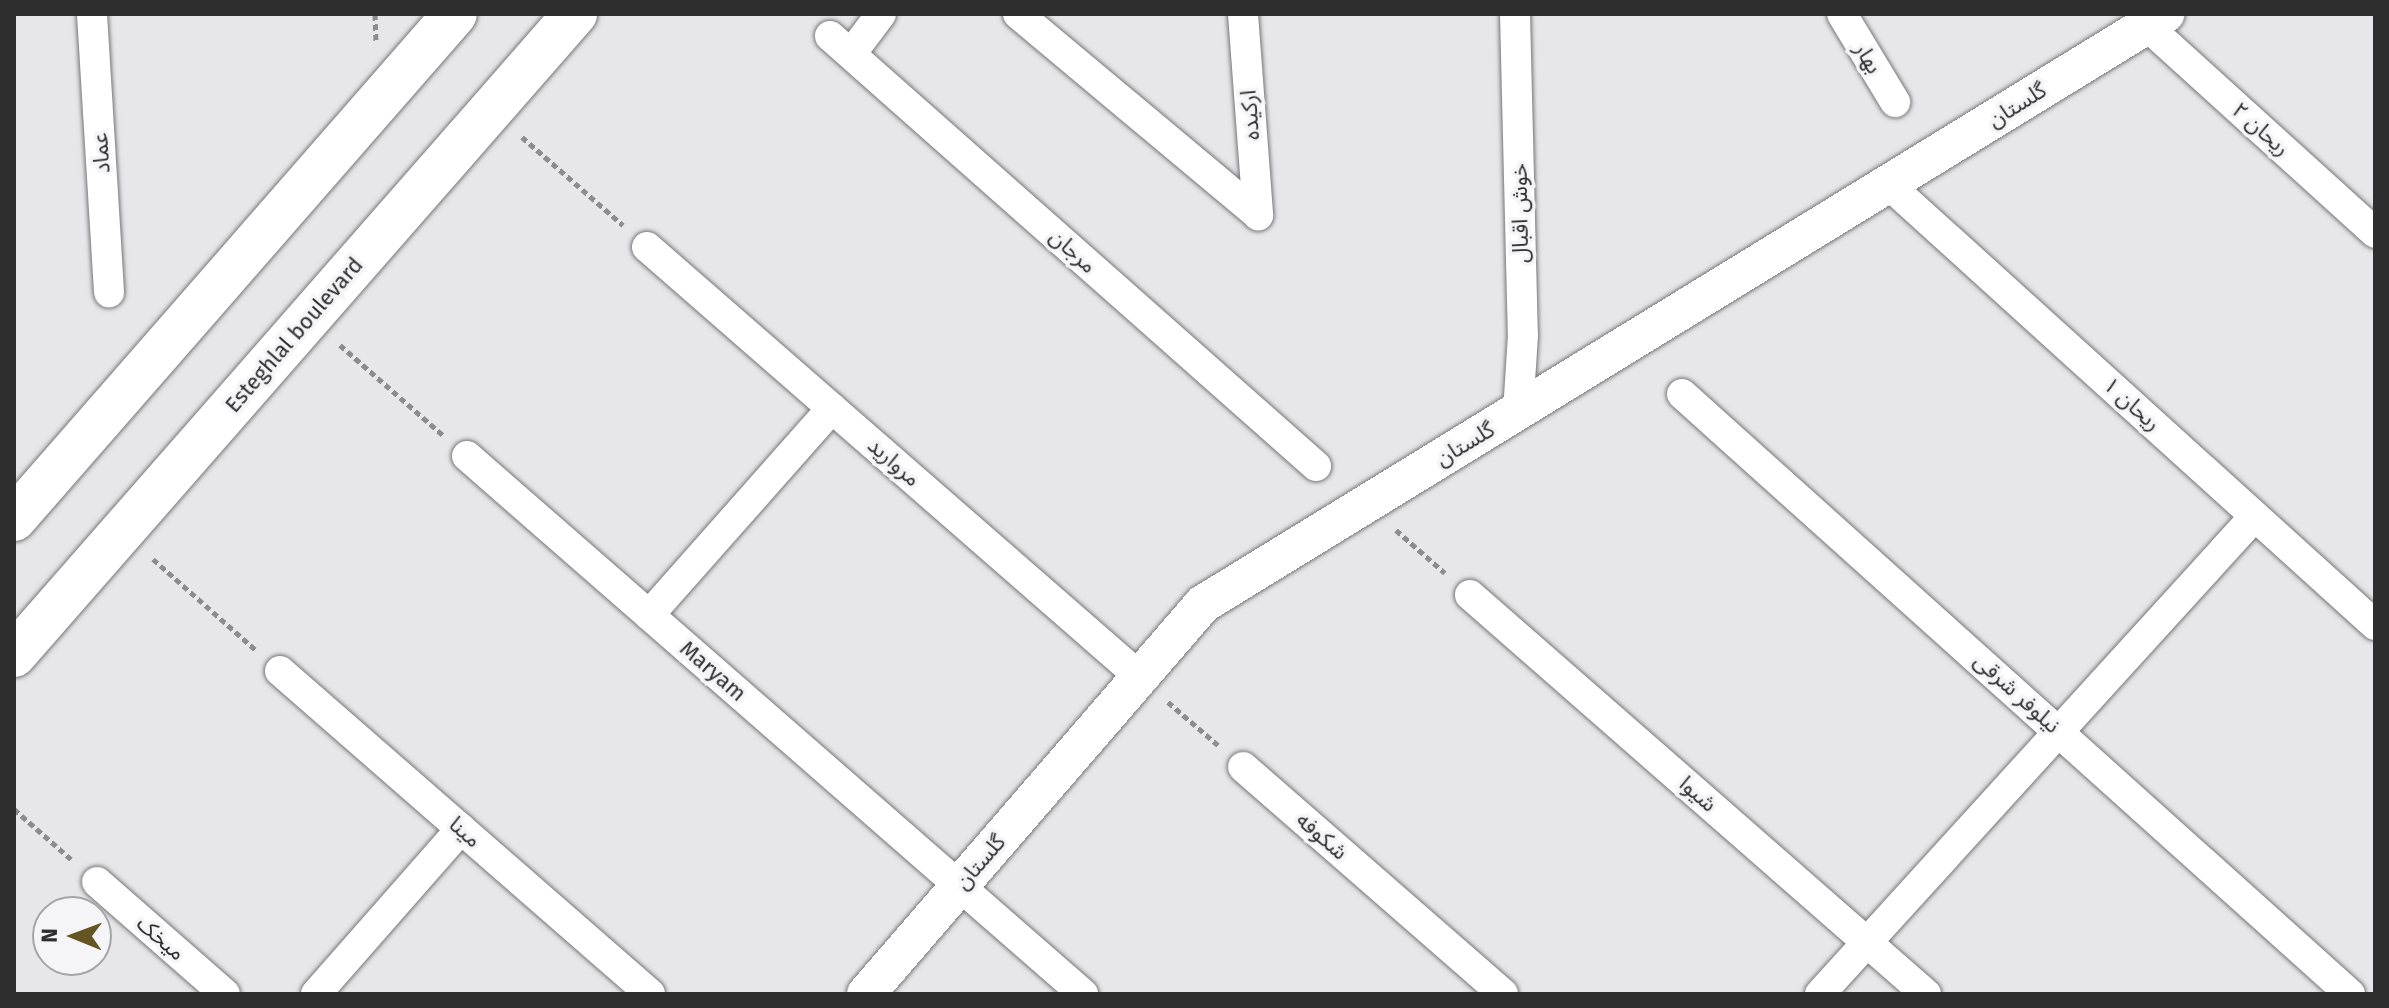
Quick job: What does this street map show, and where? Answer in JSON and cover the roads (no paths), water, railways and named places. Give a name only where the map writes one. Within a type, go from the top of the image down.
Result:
[{"type":"main road","points":[[14,519],[455,14]]},
{"type":"main road","name":"Esteghlal boulevard","points":[[14,655],[575,14]]},
{"type":"street","name":"عماد","points":[[92,14],[109,292]]},
{"type":"street","name":"مرجان","points":[[881,14],[841,45],[1316,466]]},
{"type":"street","name":"ارکیده","points":[[1018,14],[1258,215],[1243,14]]},
{"type":"street","name":"خوش اقبال","points":[[1515,14],[1523,335],[1518,412]]},
{"type":"street","name":"بهار","points":[[1842,14],[1895,102]]},
{"type":"street","name":"گلستان","points":[[866,994],[1203,604],[2156,20]]},
{"type":"street","name":"ریحان ۲","points":[[2156,20],[2375,233]]},
{"type":"street","name":"ریحان ۱","points":[[1888,184],[2375,625]]},
{"type":"street","name":"مروارید","points":[[647,247],[1140,677]]},
{"type":"street","name":"نیلوفر شرقی","points":[[1682,394],[2350,994]]},
{"type":"street","points":[[649,615],[832,408]]},
{"type":"street","name":"Maryam","points":[[467,456],[1083,994]]},
{"type":"street","points":[[1820,994],[2255,516]]},
{"type":"street","name":"شیوا","points":[[1470,595],[1926,994]]},
{"type":"street","name":"مینا","points":[[280,671],[650,994]]},
{"type":"street","name":"شکوفه","points":[[1243,767],[1503,994]]},
{"type":"street","points":[[316,994],[461,829]]},
{"type":"street","name":"میخک","points":[[97,882],[225,994]]}]
